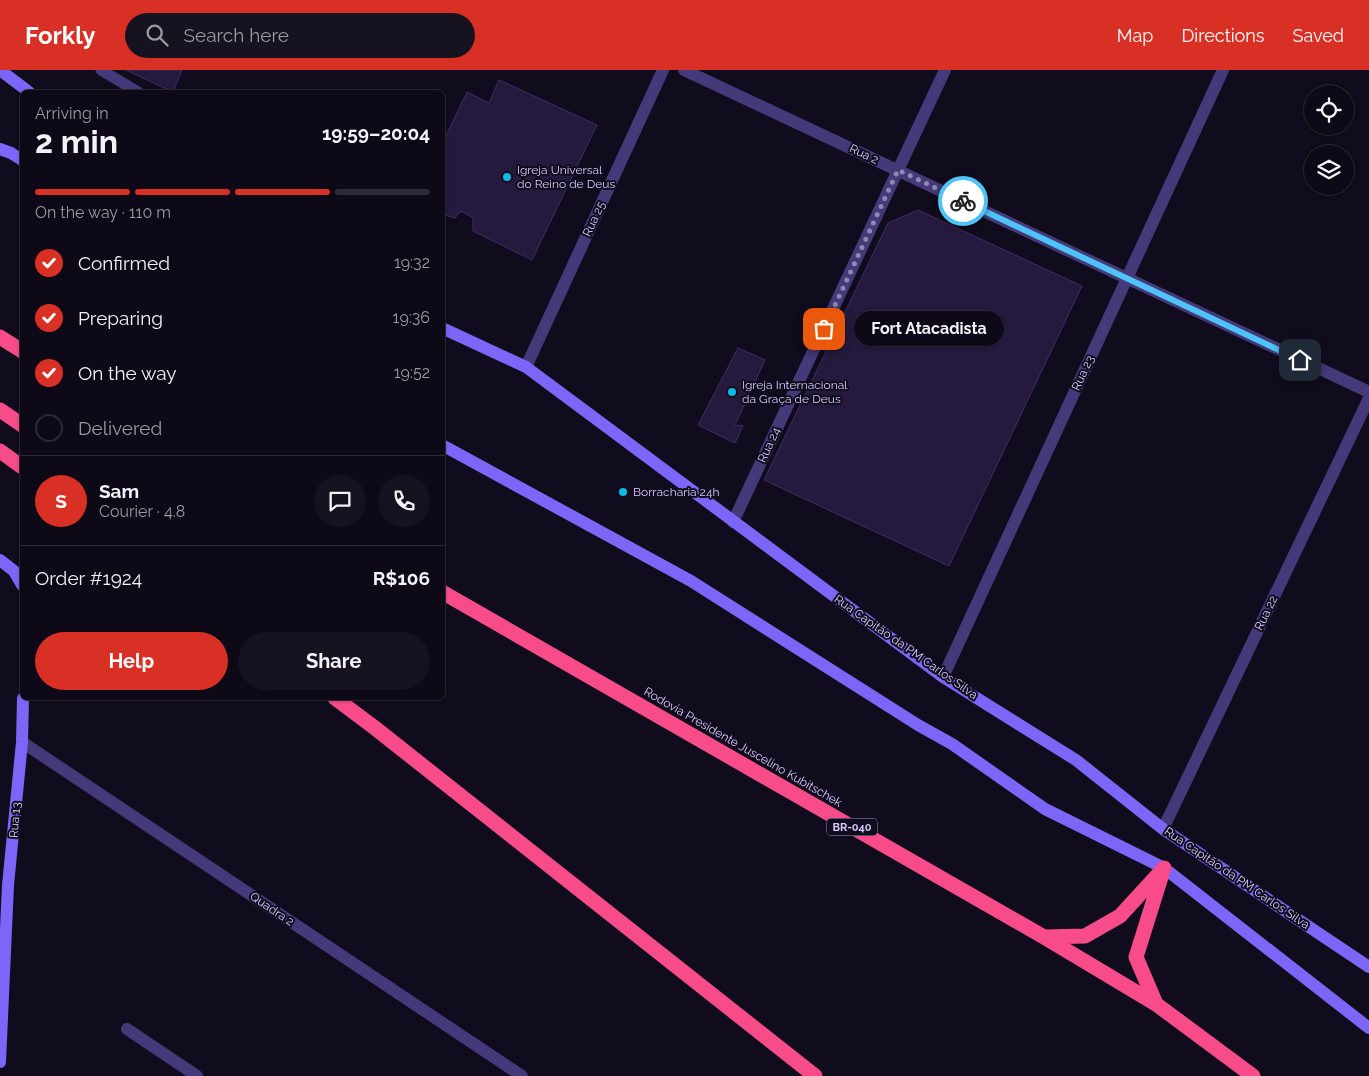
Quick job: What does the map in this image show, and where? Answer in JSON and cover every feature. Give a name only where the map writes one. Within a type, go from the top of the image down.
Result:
[{"type":"highway","points":[[3,340],[20,352]]},
{"type":"highway","points":[[0,410],[20,424]]},
{"type":"highway","points":[[0,451],[20,466]]},
{"type":"highway","name":"Rodovia Presidente Juscelino Kubitschek","points":[[445,594],[1044,937],[1156,1004],[1253,1076]]},
{"type":"highway","points":[[338,700],[376,728],[815,1076]]},
{"type":"highway","points":[[354,700],[376,728]]},
{"type":"highway","points":[[1044,937],[1085,936],[1120,916],[1164,868]]},
{"type":"highway","points":[[1156,1004],[1136,957],[1164,868]]},
{"type":"main road","points":[[0,70],[26,90]]},
{"type":"main road","points":[[0,149],[20,159]]},
{"type":"main road","name":"Rua Capitão da PM Carlos Silva","points":[[445,329],[526,368],[943,677],[1076,760],[1163,828],[1369,967]]},
{"type":"main road","points":[[445,447],[691,581],[918,725],[952,744],[1045,809],[1164,868],[1369,1028]]},
{"type":"main road","points":[[0,560],[14,571],[20,582]]},
{"type":"main road","name":"Rua 13","points":[[0,1062],[4,885],[22,742],[23,700]]},
{"type":"street","name":"Rua 25","points":[[526,368],[663,70]]},
{"type":"street","name":"Rua 2","points":[[684,70],[1369,392]]},
{"type":"street","name":"Rua 24","points":[[733,522],[945,70]]},
{"type":"street","name":"Rua 23","points":[[943,677],[1223,70]]},
{"type":"street","name":"Rua 22","points":[[1163,828],[1369,398]]},
{"type":"street","name":"Quadra 2","points":[[22,742],[522,1076]]},
{"type":"street","points":[[127,1029],[197,1076]]},
{"type":"lane","points":[[101,70],[135,90]]},
{"type":"building","points":[[126,70],[182,70],[174,90],[169,90]]},
{"type":"building","name":"Igreja Universal do Reino de Deus","points":[[499,80],[597,125],[532,260],[473,231],[473,218],[461,211],[455,218],[445,215],[445,138],[467,92],[489,103]]},
{"type":"building","points":[[918,210],[1082,286],[949,566],[764,480],[888,223]]},
{"type":"building","name":"Igreja Internacional da Graça de Deus","points":[[738,348],[765,360],[735,425],[743,426],[735,443],[698,425]]},
{"type":"way so far","points":[[824,329],[898,170],[963,201]]},
{"type":"place","name":"Igreja Universal do Reino de Deus","points":[[507,177]]},
{"type":"place","name":"Fort Atacadista","points":[[824,329]]},
{"type":"place","name":"Igreja Internacional da Graça de Deus","points":[[732,392]]},
{"type":"place","name":"Borracharia 24h","points":[[623,492]]},
{"type":"route","points":[[963,201],[1300,360]]}]
